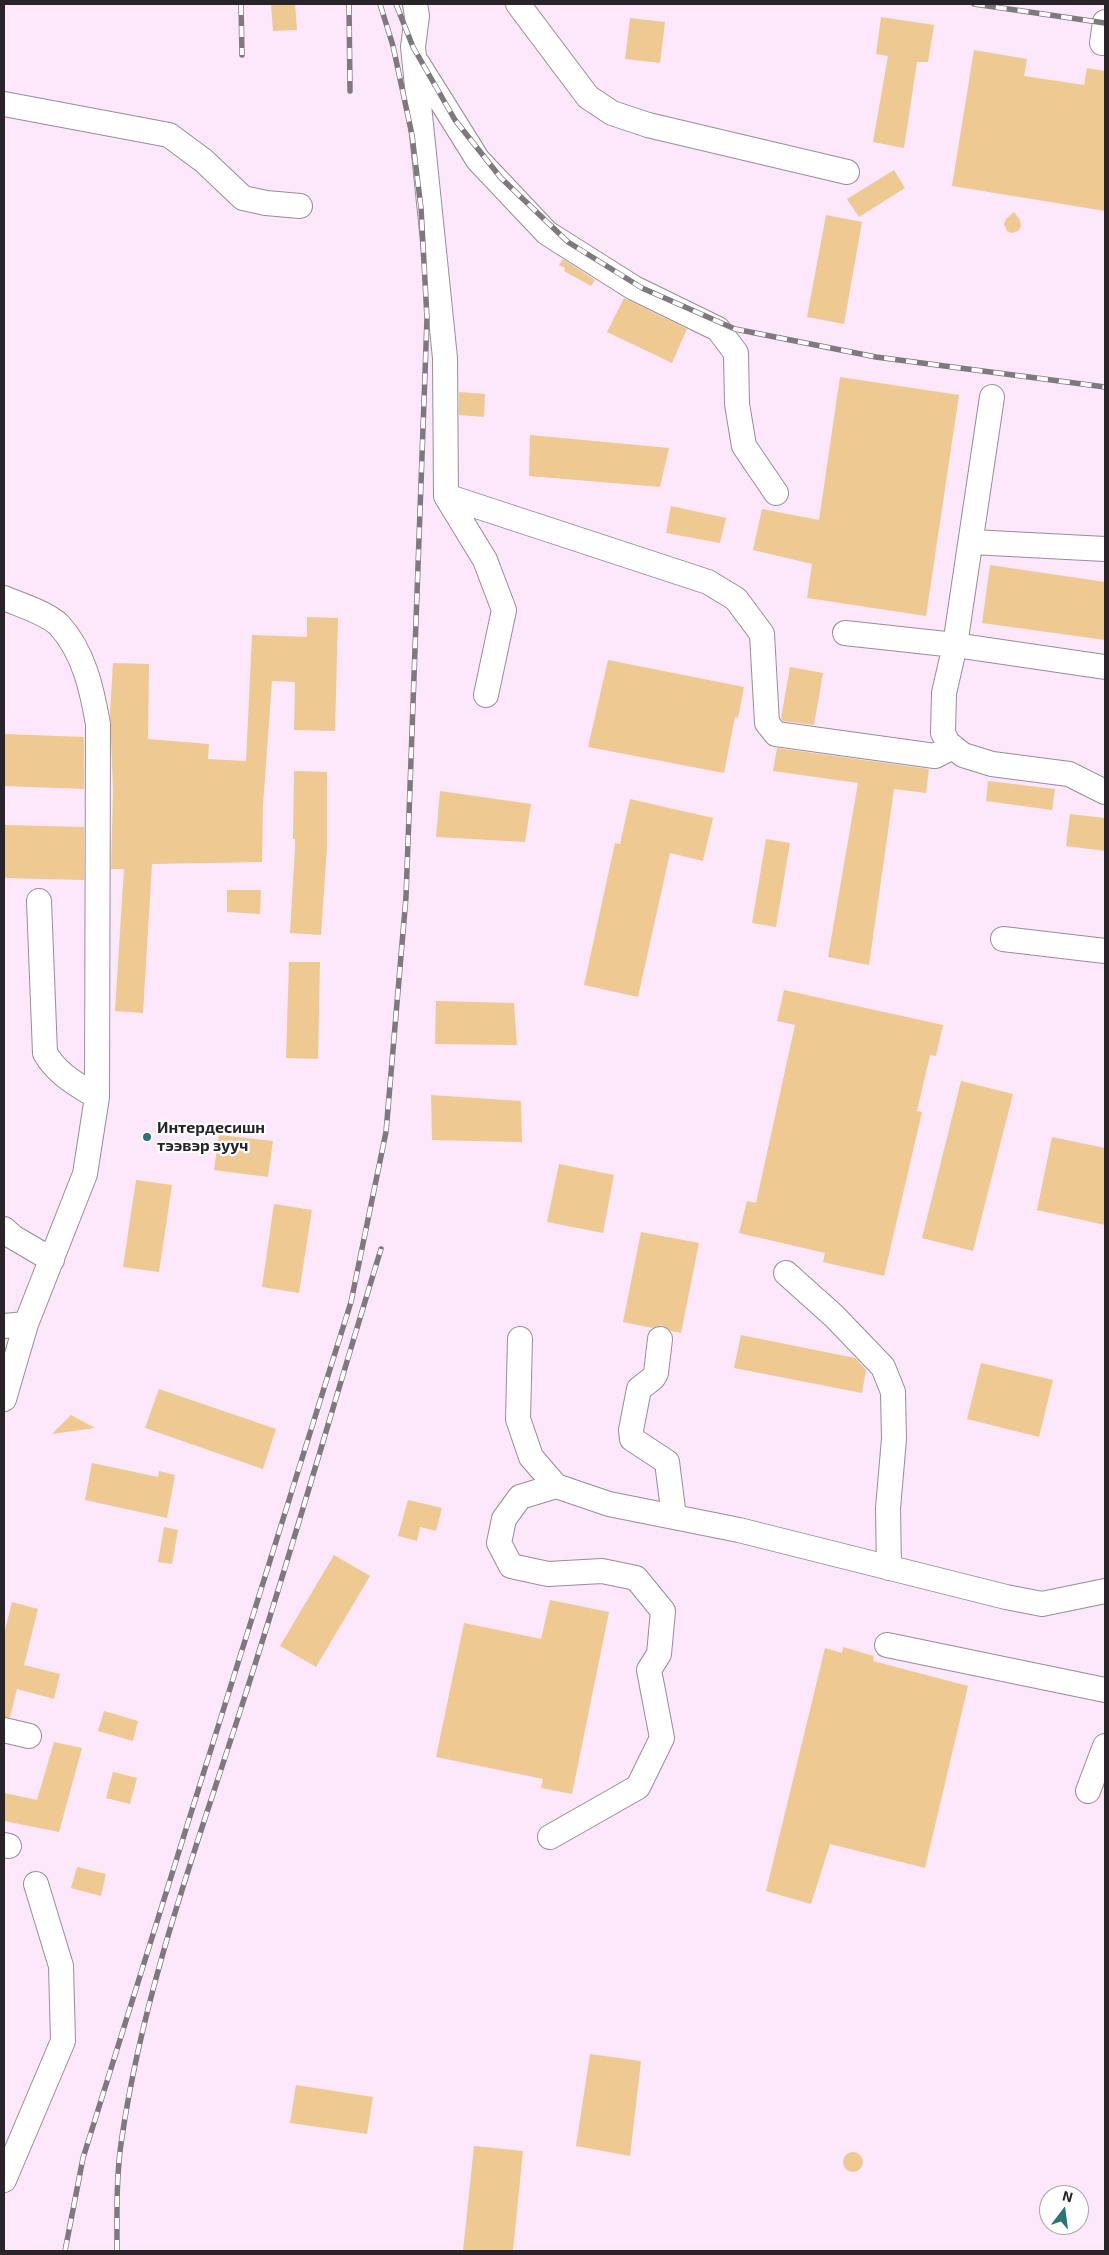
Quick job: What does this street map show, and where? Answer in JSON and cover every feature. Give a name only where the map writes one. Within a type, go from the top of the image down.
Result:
[{"type":"street","points":[[415,4],[417,16],[413,48],[445,358],[446,496],[485,560],[504,610],[486,695]]},
{"type":"street","points":[[518,4],[588,97],[612,113],[648,125],[847,172]]},
{"type":"street","points":[[414,58],[478,160],[547,233],[634,288],[718,329],[736,353],[736,404],[744,446],[776,493]]},
{"type":"street","points":[[4,104],[169,135],[204,161],[243,198],[266,203],[300,206]]},
{"type":"street","points":[[992,397],[956,645],[944,693],[943,733],[948,743],[963,755],[992,764],[1069,774],[1105,792]]},
{"type":"street","points":[[446,496],[708,582],[736,599],[762,634],[767,723],[776,734],[935,756],[953,747]]},
{"type":"street","points":[[972,542],[1105,549]]},
{"type":"street","points":[[4,598],[32,609],[58,624],[75,648],[84,670],[92,692],[98,724],[97,1096],[85,1174],[52,1260],[15,1325],[4,1399]]},
{"type":"street","points":[[846,633],[956,645],[1105,667]]},
{"type":"street","points":[[39,901],[45,1053],[52,1066],[66,1078],[97,1096]]},
{"type":"street","points":[[1003,939],[1105,951]]},
{"type":"street","points":[[4,1229],[12,1237],[52,1260]]},
{"type":"street","points":[[786,1273],[834,1316],[883,1367],[893,1392],[894,1439],[888,1508],[889,1568]]},
{"type":"street","points":[[520,1339],[518,1419],[531,1457],[556,1486],[609,1504],[739,1530],[1006,1597],[1042,1604],[1105,1592]]},
{"type":"street","points":[[660,1339],[656,1373],[653,1378],[638,1389],[631,1430],[632,1439],[667,1462],[674,1517]]},
{"type":"street","points":[[550,1837],[638,1787],[662,1738],[650,1670],[659,1654],[663,1611],[636,1578],[602,1571],[548,1574],[511,1566],[498,1543],[504,1520],[520,1497],[556,1486]]},
{"type":"street","points":[[887,1645],[1105,1690]]},
{"type":"street","points":[[4,1730],[29,1736]]},
{"type":"street","points":[[1088,1791],[1105,1746]]},
{"type":"street","points":[[4,2180],[63,2041],[61,1966],[36,1884]]},
{"type":"shaded area","points":[[4,4],[1105,4],[1105,2251],[4,2251]]},
{"type":"building","points":[[271,4],[295,4],[297,30],[273,31]]},
{"type":"building","points":[[881,17],[934,25],[928,62],[917,62],[904,148],[873,142],[888,56],[876,54]]},
{"type":"building","points":[[630,18],[665,22],[660,63],[625,59]]},
{"type":"building","points":[[974,50],[1027,59],[1024,76],[1084,85],[1087,68],[1105,71],[1105,211],[952,186]]},
{"type":"building","points":[[894,170],[905,188],[859,217],[847,199]]},
{"type":"building","points":[[1014,212],[1020,220],[1021,226],[1018,231],[1012,233],[1007,231],[1004,224],[1006,219]]},
{"type":"building","points":[[826,215],[862,222],[844,324],[807,317]]},
{"type":"building","points":[[563,259],[595,280],[591,286],[564,271],[565,268],[559,265]]},
{"type":"building","points":[[624,298],[687,329],[672,363],[607,332]]},
{"type":"building","points":[[840,377],[959,395],[926,616],[807,598],[812,564],[753,550],[762,509],[819,520]]},
{"type":"building","points":[[459,392],[485,394],[484,417],[459,415]]},
{"type":"building","points":[[530,435],[669,448],[660,487],[529,476]]},
{"type":"building","points":[[671,506],[726,518],[720,543],[666,533]]},
{"type":"building","points":[[990,565],[1105,582],[1105,640],[982,623]]},
{"type":"building","points":[[307,617],[338,618],[335,731],[294,730],[295,682],[272,681],[263,805],[262,862],[152,864],[143,1013],[115,1011],[124,869],[111,869],[113,790],[110,713],[113,663],[149,664],[148,739],[209,744],[208,759],[246,761],[252,635],[307,637]]},
{"type":"building","points":[[608,660],[744,687],[738,718],[735,717],[724,773],[588,747]]},
{"type":"building","points":[[790,667],[823,673],[814,725],[783,721],[781,718]]},
{"type":"building","points":[[4,734],[84,737],[84,789],[4,786]]},
{"type":"building","points":[[777,748],[929,769],[926,793],[894,789],[869,965],[828,957],[858,783],[773,771]]},
{"type":"building","points":[[294,771],[327,772],[327,847],[321,935],[290,933],[295,848],[295,839],[293,839]]},
{"type":"building","points":[[988,781],[1055,789],[1052,810],[986,801]]},
{"type":"building","points":[[440,791],[531,804],[525,842],[436,837]]},
{"type":"building","points":[[630,799],[713,818],[703,861],[670,853],[638,997],[584,985],[615,843],[620,844]]},
{"type":"building","points":[[1070,814],[1105,818],[1105,851],[1066,846]]},
{"type":"building","points":[[4,825],[84,827],[84,880],[4,878]]},
{"type":"building","points":[[766,839],[790,843],[776,927],[752,923]]},
{"type":"building","points":[[227,890],[261,890],[260,914],[227,912]]},
{"type":"building","points":[[289,962],[320,962],[318,1059],[286,1058]]},
{"type":"building","points":[[784,990],[943,1025],[936,1056],[930,1055],[917,1111],[922,1112],[884,1276],[823,1262],[825,1253],[739,1233],[747,1201],[756,1203],[795,1025],[777,1021]]},
{"type":"building","points":[[436,1001],[514,1003],[517,1045],[435,1044]]},
{"type":"building","points":[[961,1081],[1013,1094],[973,1251],[922,1238]]},
{"type":"building","points":[[431,1095],[521,1101],[522,1142],[432,1140]]},
{"type":"building","points":[[219,1135],[273,1141],[268,1177],[214,1170]]},
{"type":"building","points":[[1052,1137],[1105,1148],[1105,1225],[1037,1210]]},
{"type":"building","points":[[559,1164],[614,1175],[603,1233],[547,1222]]},
{"type":"building","points":[[136,1180],[172,1185],[159,1272],[123,1267]]},
{"type":"building","points":[[274,1204],[312,1210],[299,1293],[262,1287]]},
{"type":"building","points":[[641,1232],[699,1243],[681,1333],[671,1331],[662,1325],[653,1328],[623,1322]]},
{"type":"building","points":[[741,1335],[855,1358],[866,1370],[862,1393],[734,1368]]},
{"type":"building","points":[[981,1363],[1053,1380],[1039,1437],[967,1419]]},
{"type":"building","points":[[159,1389],[276,1429],[263,1469],[145,1428]]},
{"type":"building","points":[[71,1415],[95,1428],[52,1434]]},
{"type":"building","points":[[92,1463],[158,1477],[159,1471],[175,1475],[167,1518],[85,1500]]},
{"type":"building","points":[[408,1500],[442,1508],[436,1531],[420,1527],[417,1541],[398,1536]]},
{"type":"building","points":[[164,1527],[178,1530],[172,1564],[158,1562]]},
{"type":"building","points":[[334,1555],[370,1576],[316,1667],[280,1646]]},
{"type":"building","points":[[550,1600],[609,1612],[572,1794],[541,1788],[543,1779],[436,1757],[464,1623],[541,1639]]},
{"type":"building","points":[[12,1602],[38,1609],[24,1665],[60,1674],[54,1699],[17,1689],[10,1717],[4,1717],[4,1634]]},
{"type":"building","points":[[843,1647],[874,1656],[873,1661],[968,1686],[925,1868],[830,1844],[811,1904],[766,1891],[825,1648],[842,1653]]},
{"type":"building","points":[[104,1711],[138,1721],[133,1741],[98,1731]]},
{"type":"building","points":[[54,1742],[82,1748],[59,1832],[4,1821],[4,1793],[37,1800]]},
{"type":"building","points":[[113,1772],[137,1778],[130,1804],[106,1798]]},
{"type":"building","points":[[77,1867],[106,1874],[101,1896],[71,1888]]},
{"type":"building","points":[[590,2054],[641,2061],[630,2156],[576,2146]]},
{"type":"building","points":[[296,2085],[373,2097],[367,2134],[290,2123]]},
{"type":"building","points":[[474,2146],[523,2151],[513,2251],[463,2251]]},
{"type":"building","points":[[853,2152],[860,2155],[863,2162],[860,2169],[853,2172],[846,2169],[843,2162],[846,2155]]},
{"type":"railway","points":[[241,4],[242,55]]},
{"type":"railway","points":[[349,4],[350,91]]},
{"type":"railway","points":[[65,2251],[83,2158],[351,1302],[386,1132],[406,897],[427,318],[421,208],[412,135],[393,46],[380,4]]},
{"type":"railway","points":[[396,4],[413,47],[455,120],[501,178],[568,242],[642,288],[735,329],[876,357],[1105,387]]},
{"type":"railway","points":[[974,4],[1105,23]]},
{"type":"railway","points":[[117,2251],[118,2179],[122,2137],[132,2081],[158,1970],[279,1587],[381,1249]]},
{"type":"place","name":"Интердесишн тээвэр зууч","points":[[147,1137]]}]
